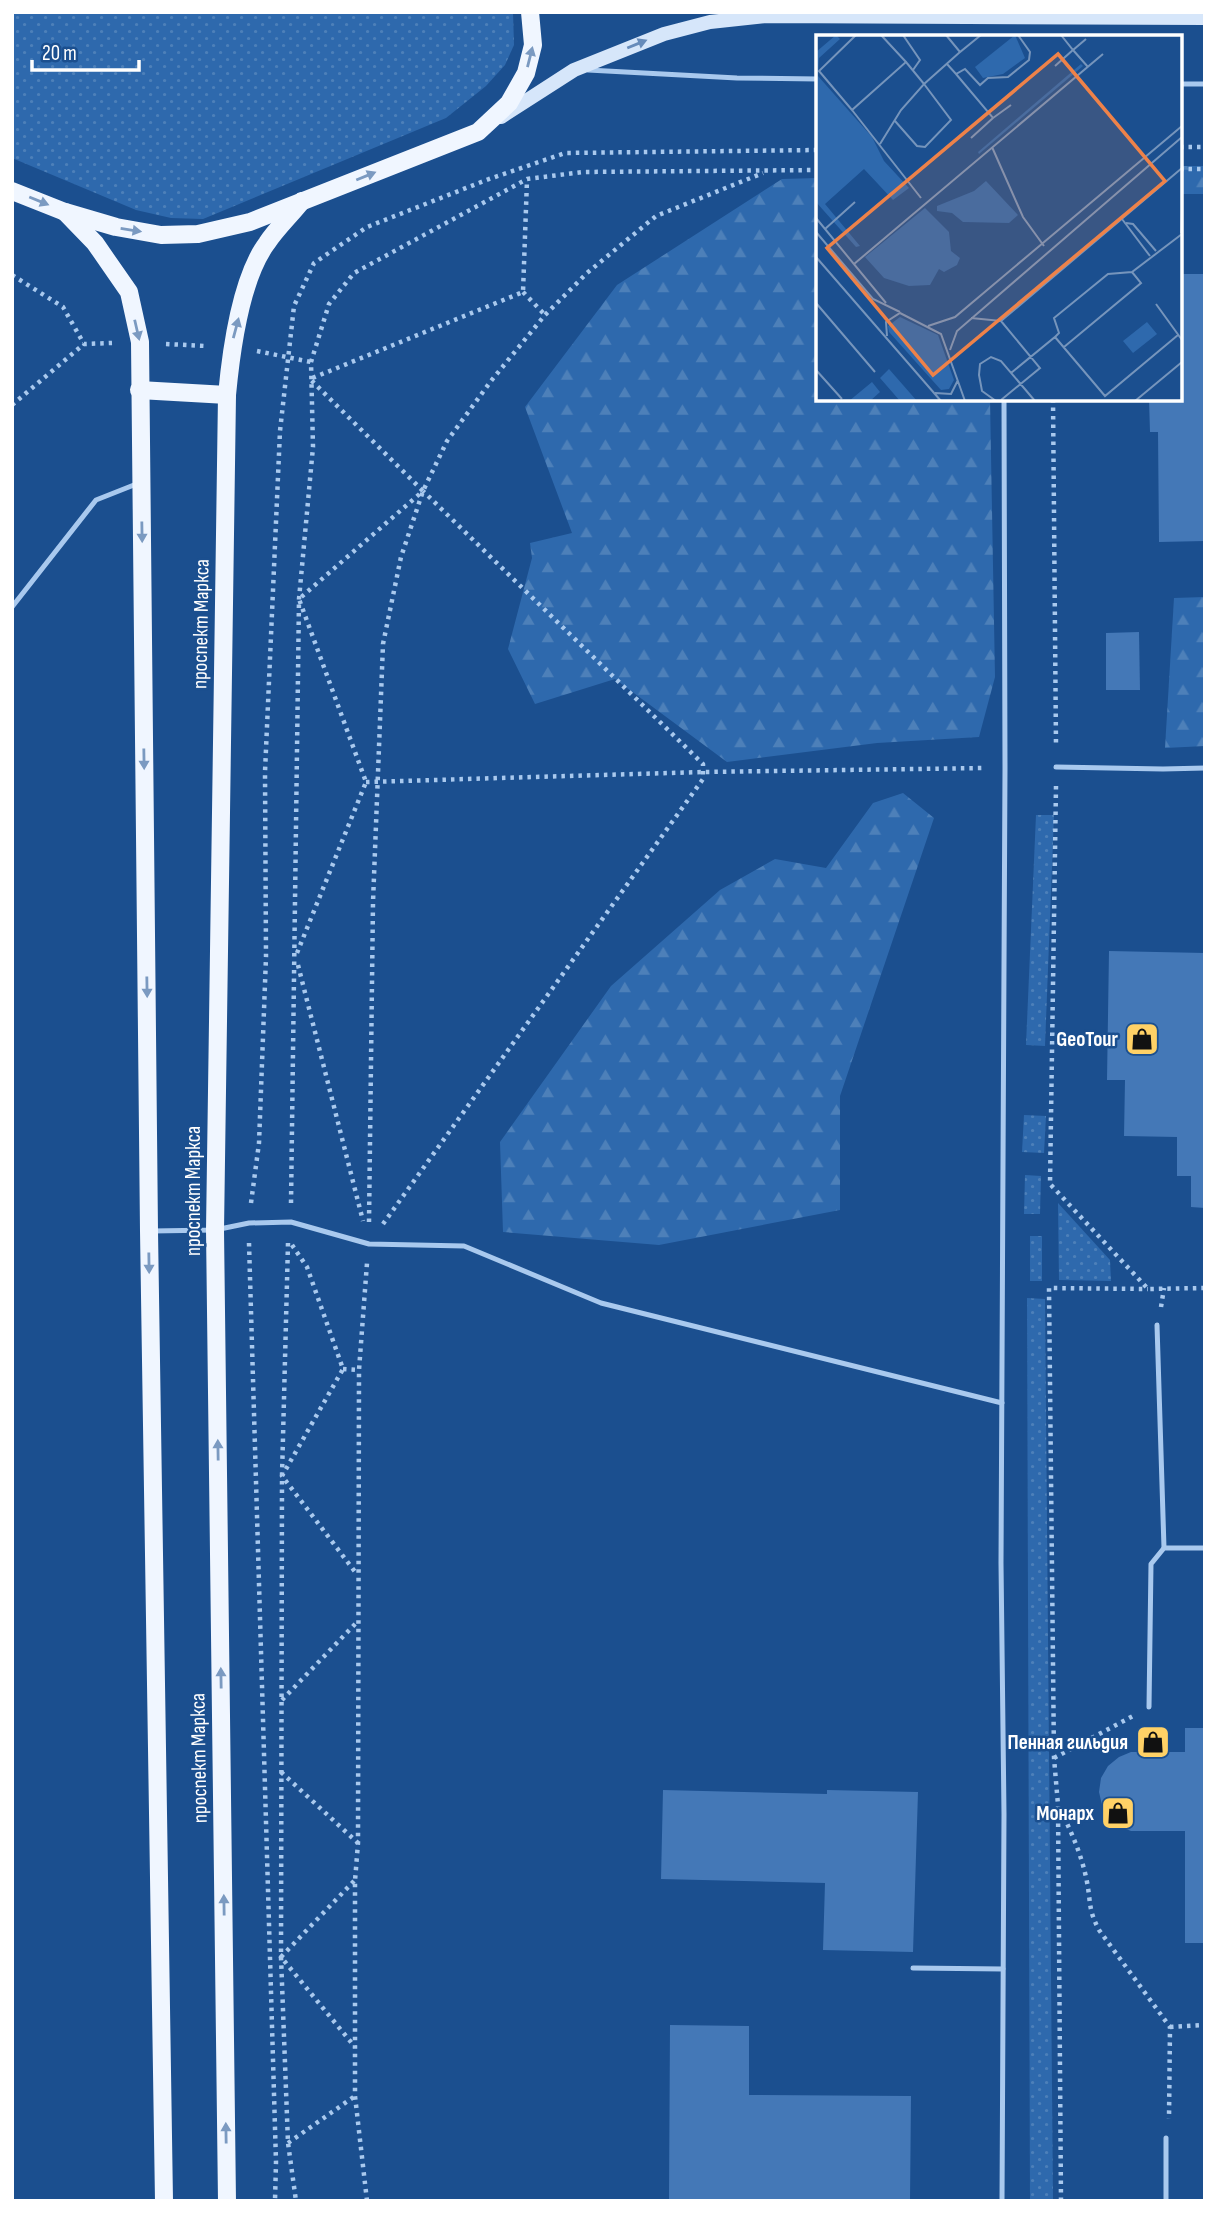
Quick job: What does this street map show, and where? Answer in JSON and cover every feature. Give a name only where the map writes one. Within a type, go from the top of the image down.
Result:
[{"type":"main road","points":[[478,132],[509,103],[526,73],[533,45],[530,12]]},
{"type":"main road","points":[[12,191],[116,228],[161,234],[198,234],[250,222],[478,132],[574,69],[664,34],[710,22],[766,16],[1205,18]]},
{"type":"main road","name":"проспект Маркса","points":[[227,2201],[215,1230],[227,395],[231,347],[252,273],[265,244],[302,201]]},
{"type":"main road","name":"проспект Маркса","points":[[65,212],[95,243],[129,292],[140,342],[149,1231],[164,2201]]},
{"type":"main road","points":[[139,390],[227,395]]},
{"type":"lane","points":[[574,69],[737,78],[816,79]]},
{"type":"lane","points":[[1182,84],[1205,84]]},
{"type":"lane","points":[[1002,2201],[1004,401]]},
{"type":"lane","points":[[12,607],[96,500],[142,482]]},
{"type":"lane","points":[[1056,766],[1205,768]]},
{"type":"lane","points":[[149,1231],[215,1230],[249,1223],[291,1222],[369,1244],[464,1246],[601,1303],[1002,1404]]},
{"type":"lane","points":[[1149,1707],[1151,1564],[1164,1548],[1157,1325]]},
{"type":"lane","points":[[1164,1548],[1205,1548]]},
{"type":"lane","points":[[913,1968],[1003,1969]]},
{"type":"lane","points":[[1166,2138],[1166,2201]]},
{"type":"path","points":[[1182,148],[1205,147]]},
{"type":"path","points":[[275,2201],[249,1223],[259,1143],[266,957],[265,772],[280,431],[294,306],[314,263],[367,227],[489,179],[565,153],[816,150]]},
{"type":"path","points":[[1182,169],[1205,169]]},
{"type":"path","points":[[291,1222],[299,599],[313,447],[311,362],[329,304],[354,273],[527,179],[583,172],[816,170]]},
{"type":"path","points":[[367,2201],[355,2096],[359,1370],[369,1244],[377,781],[383,644],[401,557],[423,491],[447,442],[491,381],[545,315],[587,274],[656,216],[767,171]]},
{"type":"path","points":[[527,179],[523,292],[545,315]]},
{"type":"path","points":[[310,379],[523,292]]},
{"type":"path","points":[[12,405],[84,344]]},
{"type":"path","points":[[310,379],[703,764],[703,779],[369,1244]]},
{"type":"path","points":[[1053,401],[1056,766],[1050,1184],[1148,1289]]},
{"type":"path","points":[[299,599],[423,491]]},
{"type":"path","points":[[299,599],[366,782],[296,956],[369,1244]]},
{"type":"path","points":[[366,782],[703,772],[1005,768]]},
{"type":"path","points":[[282,1476],[343,1369],[307,1267],[288,1239],[282,1476],[281,1957],[288,2143],[296,2201]]},
{"type":"path","points":[[1060,2201],[1058,1805],[1054,1758],[1049,1288],[1205,1288]]},
{"type":"path","points":[[343,1369],[359,1370]]},
{"type":"path","points":[[282,1476],[357,1574]]},
{"type":"path","points":[[282,1700],[358,1620]]},
{"type":"path","points":[[1054,1758],[1149,1707]]},
{"type":"path","points":[[280,1771],[358,1843]]},
{"type":"path","points":[[1058,1805],[1078,1846],[1088,1883],[1090,1914],[1170,2027],[1170,2112],[1166,2138]]},
{"type":"path","points":[[281,1957],[355,1881]]},
{"type":"path","points":[[281,1957],[355,2047]]},
{"type":"path","points":[[1170,2027],[1205,2025]]},
{"type":"path","points":[[288,2143],[355,2096]]},
{"type":"green space","points":[[12,12],[513,12],[514,45],[505,65],[486,86],[446,118],[203,219],[171,218],[136,210],[12,158]]},
{"type":"green space","points":[[1182,166],[1205,166],[1205,194],[1182,194]]},
{"type":"green space","points":[[816,178],[816,401],[990,401],[995,677],[979,737],[877,743],[727,762],[615,679],[535,704],[508,649],[532,558],[530,543],[572,533],[525,407],[617,285],[782,179]]},
{"type":"green space","points":[[1205,597],[1205,746],[1165,748],[1174,598]]},
{"type":"green space","points":[[903,793],[934,818],[840,1096],[840,1210],[659,1245],[503,1232],[500,1142],[611,986],[720,890],[775,859],[826,868],[873,803]]},
{"type":"green space","points":[[1036,815],[1054,815],[1045,1046],[1026,1045]]},
{"type":"green space","points":[[1024,1115],[1046,1116],[1044,1153],[1022,1152]]},
{"type":"green space","points":[[1025,1175],[1041,1176],[1040,1214],[1024,1214]]},
{"type":"green space","points":[[1058,1203],[1110,1260],[1111,1281],[1059,1280]]},
{"type":"green space","points":[[1030,1236],[1042,1236],[1042,1281],[1030,1281]]},
{"type":"green space","points":[[1027,1298],[1045,1299],[1053,2201],[1030,2201]]},
{"type":"building","points":[[1182,274],[1205,274],[1205,541],[1159,542],[1158,432],[1150,432],[1149,401],[1182,401]]},
{"type":"building","points":[[1139,632],[1140,690],[1106,690],[1106,633]]},
{"type":"building","points":[[1109,951],[1205,953],[1205,1208],[1191,1207],[1191,1176],[1177,1176],[1177,1137],[1124,1136],[1125,1080],[1107,1080]]},
{"type":"building","points":[[1185,1728],[1205,1728],[1205,1943],[1185,1943],[1185,1831],[1131,1831],[1118,1826],[1108,1817],[1099,1792],[1101,1778],[1108,1766],[1131,1752],[1142,1752],[1143,1731],[1165,1731],[1165,1752],[1185,1752]]},
{"type":"building","points":[[663,1790],[827,1794],[827,1790],[918,1792],[913,1952],[823,1950],[825,1883],[661,1879]]},
{"type":"building","points":[[670,2025],[749,2026],[749,2095],[911,2096],[910,2201],[669,2201]]},
{"type":"place","name":"GeoTour","points":[[1142,1039]]},
{"type":"place","name":"Пенная гильдия","points":[[1153,1742]]},
{"type":"place","name":"Монарх","points":[[1118,1813]]}]
